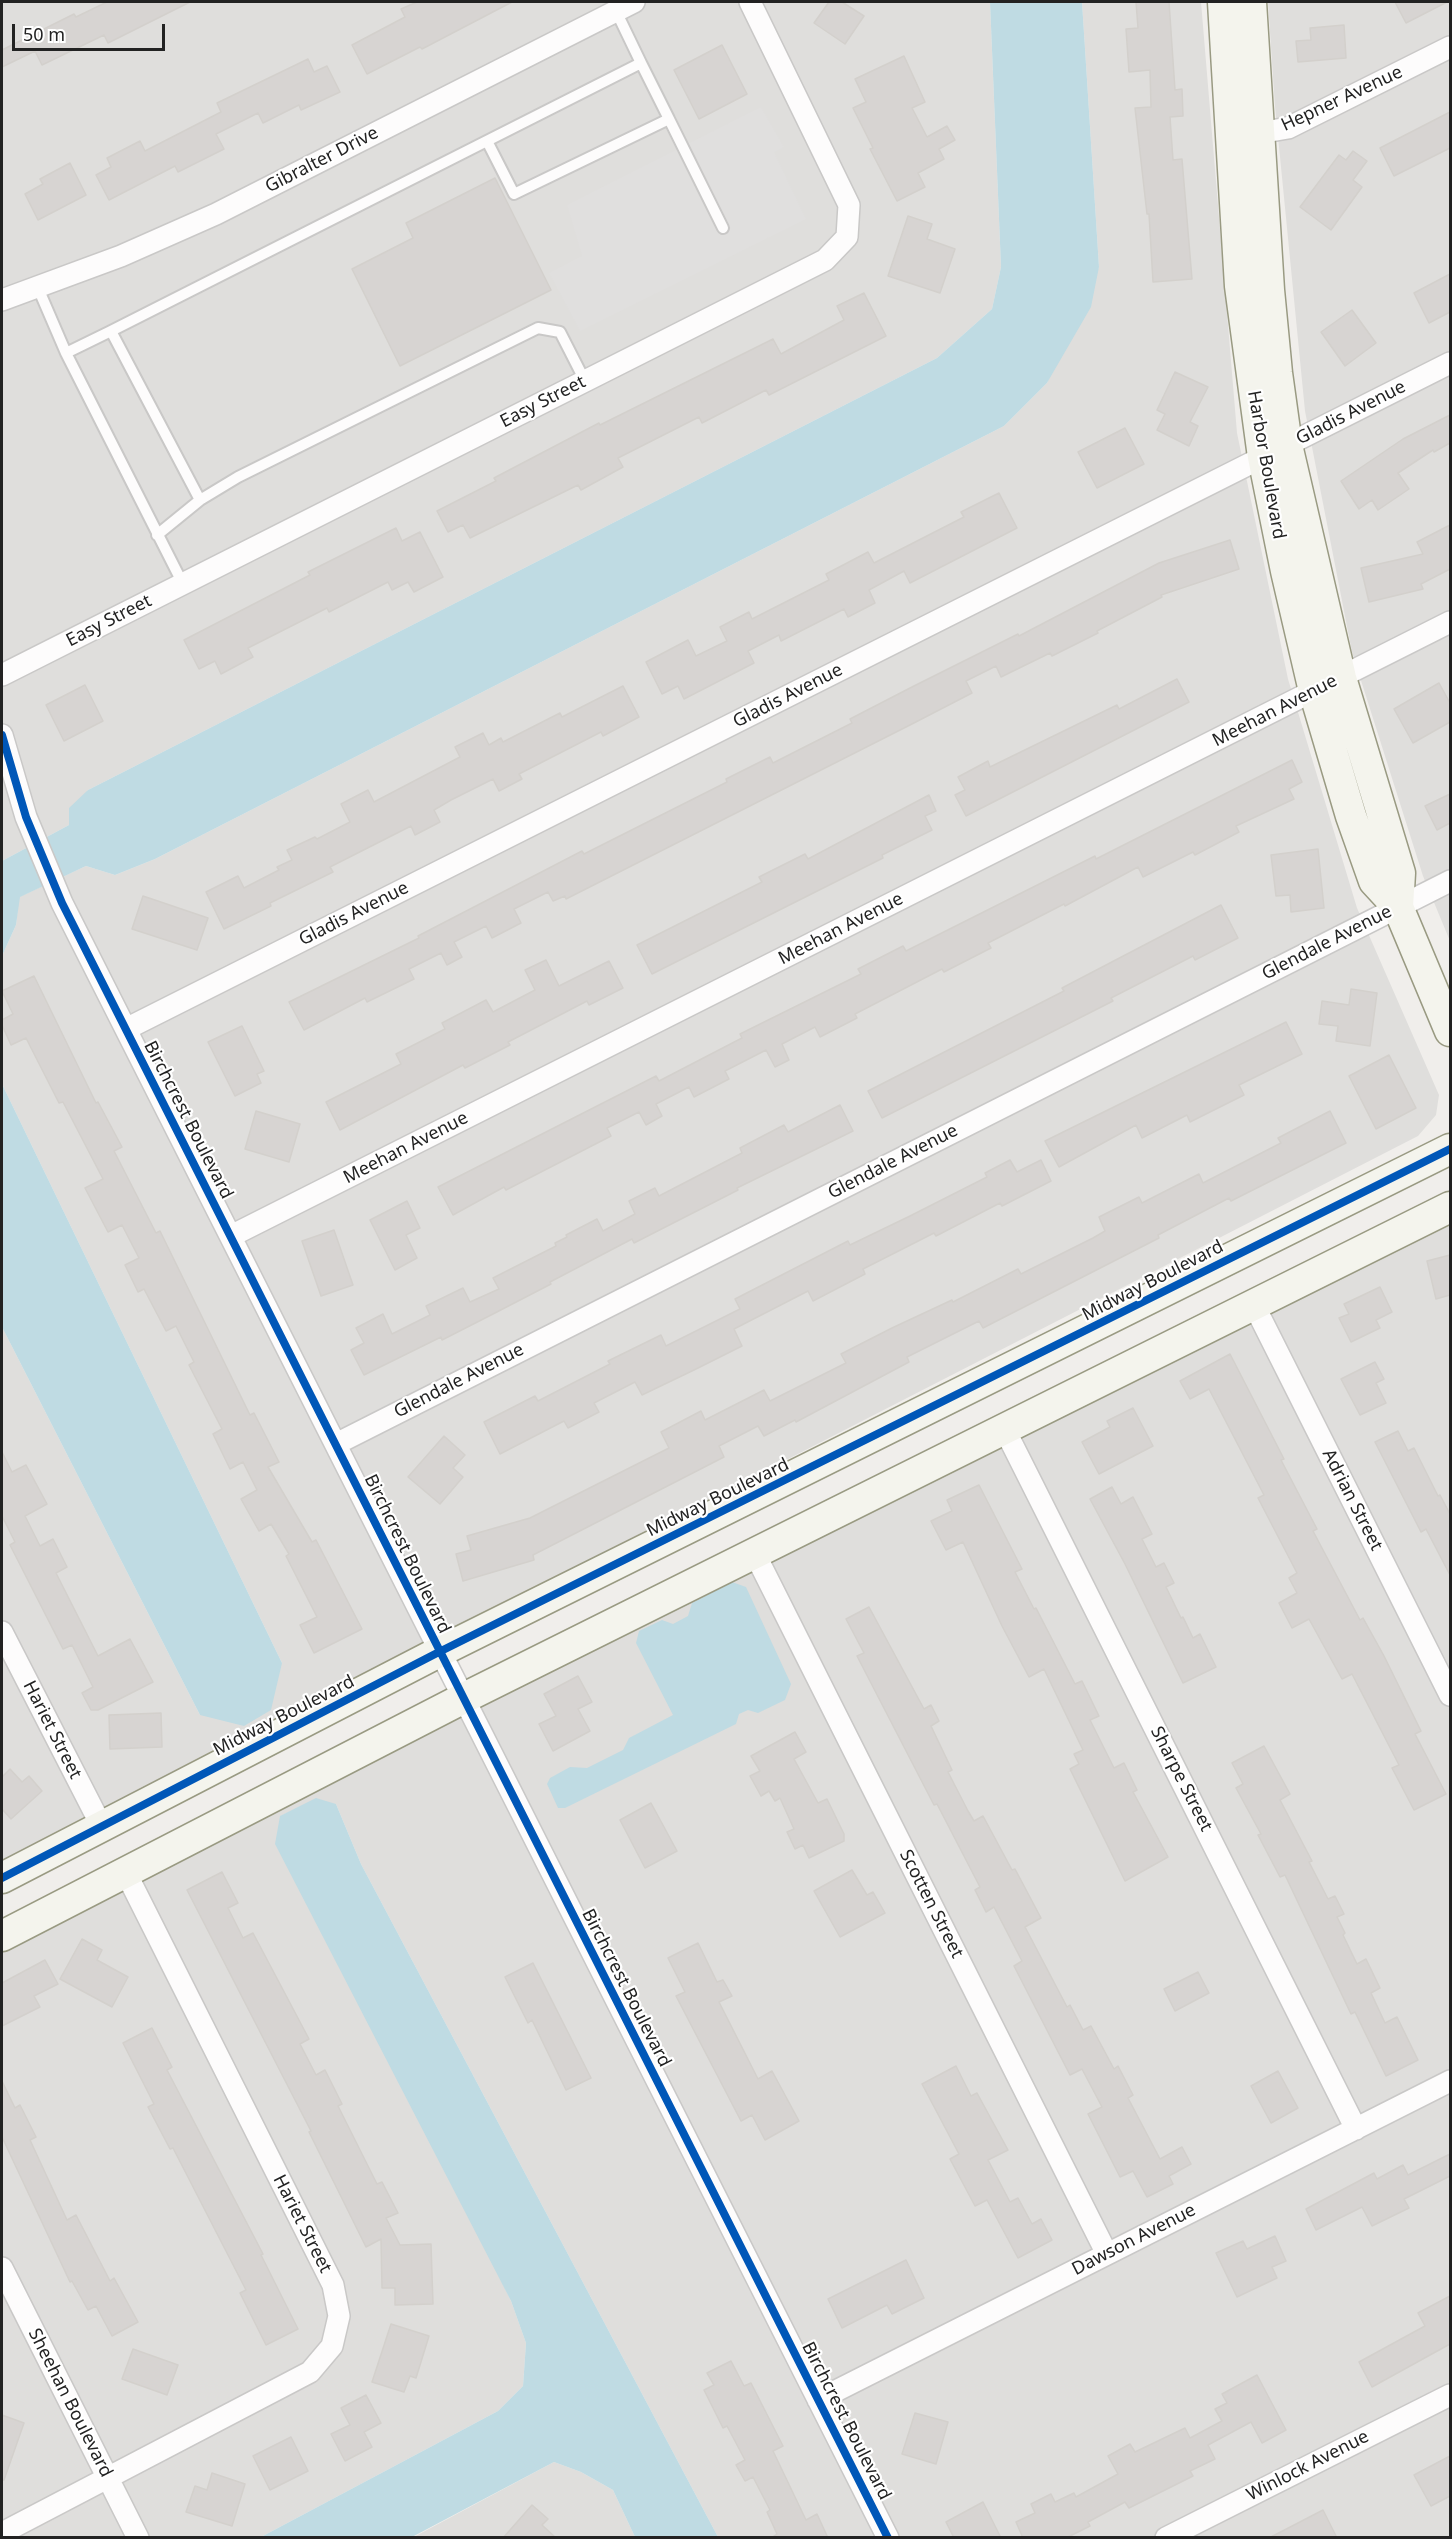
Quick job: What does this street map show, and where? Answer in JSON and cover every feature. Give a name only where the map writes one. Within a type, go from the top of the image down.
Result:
[{"type":"street","name":"Easy Street","points":[[2,675],[825,260],[847,237],[849,205],[750,2]]},
{"type":"street","name":"Harbor Boulevard","points":[[1223,2],[1240,286],[1275,451],[1400,873],[1398,907]]},
{"type":"street","name":"Harbor Boulevard","points":[[1251,2],[1270,300],[1275,451],[1286,571],[1314,691],[1351,816],[1374,881],[1398,907],[1450,1030]]},
{"type":"street","name":"Gibralter Drive","points":[[2,300],[121,256],[216,214],[625,6]]},
{"type":"street","name":"Hepner Avenue","points":[[1232,147],[1259,133],[1288,128],[1450,47]]},
{"type":"street","name":"Gladis Avenue","points":[[126,1029],[1450,363]]},
{"type":"street","name":"Meehan Avenue","points":[[231,1236],[1450,622]]},
{"type":"street","name":"Birchcrest Boulevard","points":[[2,735],[26,817],[62,903],[336,1444],[462,1699],[888,2538]]},
{"type":"street","name":"Glendale Avenue","points":[[336,1444],[1450,881]]},
{"type":"street","name":"Midway Boulevard","points":[[2,1878],[439,1652],[1450,1149]]},
{"type":"street","points":[[2,1936],[462,1699],[1450,1207]]},
{"type":"street","name":"Adrian Street","points":[[1254,1305],[1450,1695]]},
{"type":"street","name":"Sharpe Street","points":[[1005,1430],[1356,2129]]},
{"type":"street","name":"Scotten Street","points":[[754,1554],[1107,2254]]},
{"type":"street","name":"Hariet Street","points":[[2,1632],[102,1827]]},
{"type":"street","name":"Hariet Street","points":[[2,2533],[310,2372],[332,2346],[339,2316],[333,2285],[126,1873]]},
{"type":"street","name":"Dawson Avenue","points":[[818,2400],[1450,2081]]},
{"type":"street","name":"Sheehan Boulevard","points":[[2,2268],[138,2538]]},
{"type":"street","name":"Winlock Avenue","points":[[1166,2538],[1450,2395]]},
{"type":"lane","points":[[625,6],[641,63],[723,228]]},
{"type":"lane","points":[[66,353],[641,63]]},
{"type":"lane","points":[[487,141],[514,194],[669,119]]},
{"type":"lane","points":[[38,288],[66,353],[183,584]]},
{"type":"lane","points":[[157,535],[200,500],[238,477],[538,327],[560,332],[585,381]]},
{"type":"lane","points":[[111,331],[200,500]]},
{"type":"shaded area","points":[[2,2],[990,2],[1001,267],[992,309],[937,358],[88,790],[69,825],[2,861]]},
{"type":"shaded area","points":[[1082,2],[1201,2],[1237,433],[1288,679],[1357,908],[1439,1095],[1436,1115],[1418,1136],[2,1862],[2,1327],[200,1715],[282,1663],[2,1084],[2,956],[16,925],[19,897],[86,866],[115,875],[155,859],[1004,426],[1047,383],[1099,267]]},
{"type":"shaded area","points":[[1268,2],[1450,2],[1450,941],[1423,876],[1352,652],[1305,411],[1275,106]]},
{"type":"shaded area","points":[[761,107],[784,147],[774,152],[806,219],[580,331],[549,273],[582,256],[567,205]]},
{"type":"shaded area","points":[[1450,1219],[1450,2537],[718,2537],[361,1864],[336,1804],[298,1808],[281,1816],[511,2301],[526,2343],[523,2386],[498,2411],[261,2537],[2,2538],[2,1951]]},
{"type":"shaded area","points":[[554,2462],[581,2472],[613,2490],[635,2537],[412,2538]]},
{"type":"water","points":[[990,2],[1082,2],[1099,267],[1091,307],[1047,383],[1004,426],[155,859],[115,875],[86,866],[20,897],[16,925],[2,956],[2,861],[69,825],[69,808],[88,790],[937,358],[992,309],[1001,267]]},
{"type":"water","points":[[2,1084],[282,1663],[271,1710],[244,1726],[200,1715],[2,1327]]},
{"type":"water","points":[[732,1582],[746,1587],[791,1684],[785,1700],[758,1713],[748,1710],[739,1714],[736,1724],[565,1808],[558,1808],[547,1784],[550,1778],[570,1767],[587,1768],[623,1750],[629,1738],[673,1715],[636,1643],[639,1631],[662,1620],[673,1624],[688,1616],[692,1603]]},
{"type":"water","points":[[316,1798],[336,1804],[361,1864],[718,2537],[635,2537],[613,2490],[581,2472],[554,2462],[412,2537],[261,2537],[498,2411],[523,2386],[526,2343],[511,2301],[275,1844],[280,1816]]},
{"type":"building","points":[[107,2],[190,2],[108,43],[104,35],[42,65],[35,51],[2,67],[2,50],[74,14],[76,17]]},
{"type":"building","points":[[417,2],[512,2],[422,49],[420,47],[367,74],[352,45],[405,17],[401,9]]},
{"type":"building","points":[[829,2],[842,2],[864,16],[845,44],[814,23]]},
{"type":"building","points":[[1136,2],[1169,2],[1175,90],[1182,89],[1183,116],[1170,117],[1173,160],[1182,159],[1192,279],[1153,282],[1149,214],[1147,214],[1135,108],[1151,107],[1150,70],[1129,72],[1126,29],[1138,28]]},
{"type":"building","points":[[1395,2],[1447,2],[1406,23]]},
{"type":"building","points":[[1344,25],[1346,58],[1298,62],[1296,41],[1311,40],[1310,28]]},
{"type":"building","points":[[722,45],[747,94],[699,119],[674,70]]},
{"type":"building","points":[[904,56],[925,102],[912,108],[927,137],[947,126],[955,140],[939,149],[944,159],[918,173],[925,187],[897,201],[870,149],[873,148],[853,108],[866,102],[855,79]]},
{"type":"building","points":[[308,59],[314,72],[327,66],[340,92],[301,110],[299,105],[263,123],[258,113],[216,134],[224,149],[178,172],[175,166],[109,200],[96,175],[111,167],[107,158],[140,141],[145,151],[221,112],[217,103]]},
{"type":"building","points":[[1450,112],[1450,148],[1394,176],[1380,148]]},
{"type":"building","points":[[1353,151],[1367,161],[1353,180],[1362,187],[1331,230],[1300,207],[1339,155],[1346,160]]},
{"type":"building","points":[[70,163],[86,195],[38,220],[25,194],[43,184],[40,179]]},
{"type":"building","points":[[495,178],[551,290],[400,366],[352,269],[413,238],[406,223]]},
{"type":"building","points":[[908,216],[932,224],[927,239],[955,249],[940,293],[888,276]]},
{"type":"building","points":[[1450,274],[1450,312],[1429,323],[1414,293]]},
{"type":"building","points":[[864,293],[886,336],[769,395],[766,390],[702,423],[699,417],[618,458],[623,467],[581,490],[578,485],[470,538],[463,525],[448,532],[437,511],[496,481],[494,478],[599,423],[600,425],[773,339],[781,354],[844,320],[837,306]]},
{"type":"building","points":[[1352,310],[1376,343],[1345,366],[1321,332]]},
{"type":"building","points":[[1175,372],[1208,387],[1190,422],[1198,426],[1189,446],[1157,430],[1165,414],[1157,410]]},
{"type":"building","points":[[1450,415],[1450,443],[1434,452],[1433,450],[1398,473],[1409,489],[1378,510],[1372,500],[1359,509],[1341,481],[1403,439]]},
{"type":"building","points":[[1125,428],[1144,464],[1097,488],[1078,452]]},
{"type":"building","points":[[999,493],[1017,528],[910,583],[904,571],[869,590],[875,603],[848,617],[844,609],[781,641],[779,635],[748,651],[754,663],[684,699],[678,686],[662,694],[646,662],[688,640],[696,656],[727,641],[720,627],[749,612],[752,619],[829,580],[826,574],[868,552],[874,563],[964,517],[961,512]]},
{"type":"building","points":[[1450,525],[1450,569],[1421,584],[1423,589],[1369,602],[1361,568],[1423,554],[1417,542]]},
{"type":"building","points":[[396,528],[402,541],[420,532],[443,577],[414,592],[408,582],[392,590],[388,582],[329,612],[327,608],[248,648],[253,657],[221,674],[215,661],[199,669],[184,640],[310,575],[308,572]]},
{"type":"building","points":[[1230,540],[1239,569],[1161,595],[1162,597],[1097,631],[1098,633],[1052,656],[1050,653],[1001,677],[996,666],[966,681],[972,693],[566,899],[565,896],[553,901],[548,892],[514,909],[521,923],[492,938],[486,926],[454,942],[462,957],[447,965],[441,953],[409,969],[414,979],[367,1002],[365,998],[304,1030],[289,1002],[419,938],[418,936],[582,851],[584,854],[727,782],[726,779],[770,757],[773,763],[852,723],[850,719],[1018,634],[1019,636],[1159,563]]},
{"type":"building","points":[[1177,679],[1189,702],[966,816],[955,795],[965,790],[958,777],[988,761],[990,767],[1117,705],[1119,709]]},
{"type":"building","points":[[1439,683],[1450,703],[1450,722],[1413,743],[1394,709]]},
{"type":"building","points":[[85,685],[103,721],[64,741],[46,705]]},
{"type":"building","points":[[623,686],[639,717],[603,736],[601,732],[519,774],[522,779],[499,791],[493,779],[451,800],[434,810],[440,822],[415,835],[411,826],[330,867],[333,872],[224,929],[206,892],[238,876],[244,888],[279,870],[277,867],[292,860],[287,850],[315,837],[317,839],[350,822],[341,804],[368,790],[374,802],[460,757],[455,747],[483,733],[489,745],[501,738],[503,742],[560,713],[562,717]]},
{"type":"building","points":[[1292,760],[1302,782],[1289,789],[1294,799],[1236,826],[1239,832],[1195,855],[1193,852],[1143,877],[1138,867],[988,943],[991,948],[944,972],[942,969],[855,1014],[857,1018],[820,1037],[815,1027],[782,1044],[789,1060],[775,1067],[766,1050],[725,1071],[729,1079],[694,1097],[689,1087],[656,1104],[662,1116],[646,1125],[639,1112],[607,1128],[611,1136],[506,1190],[504,1187],[453,1215],[438,1187],[656,1076],[659,1081],[742,1038],[740,1034],[861,974],[858,969],[903,946],[906,951],[1095,856],[1096,859]]},
{"type":"building","points":[[1450,794],[1450,823],[1437,830],[1425,806]]},
{"type":"building","points":[[929,795],[936,811],[925,816],[932,830],[882,855],[883,858],[652,974],[637,945],[762,882],[759,877],[805,854],[808,859]]},
{"type":"building","points":[[1318,849],[1324,908],[1291,912],[1290,895],[1276,896],[1271,855]]},
{"type":"building","points":[[143,896],[208,918],[197,950],[132,929]]},
{"type":"building","points":[[1221,905],[1238,938],[1195,960],[1193,956],[1111,998],[1113,1001],[882,1118],[868,1091],[1064,991],[1062,988]]},
{"type":"building","points":[[546,960],[559,986],[609,961],[623,988],[589,1005],[587,1001],[508,1042],[510,1045],[465,1068],[463,1065],[340,1130],[326,1102],[401,1064],[396,1054],[445,1029],[442,1023],[486,1000],[493,1012],[535,990],[525,970]]},
{"type":"building","points":[[34,976],[96,1103],[98,1102],[122,1147],[114,1151],[156,1233],[160,1231],[250,1415],[254,1413],[279,1462],[268,1467],[312,1542],[316,1540],[362,1629],[314,1653],[300,1625],[317,1617],[286,1556],[289,1554],[271,1524],[259,1531],[241,1499],[257,1490],[243,1462],[230,1469],[213,1434],[222,1429],[189,1365],[194,1362],[176,1326],[166,1331],[144,1289],[138,1292],[125,1265],[139,1258],[122,1225],[108,1232],[85,1188],[103,1179],[63,1102],[59,1103],[26,1038],[11,1045],[2,1025],[2,1020],[13,1014],[2,991]]},
{"type":"building","points":[[1351,989],[1377,993],[1370,1046],[1336,1041],[1338,1026],[1319,1024],[1322,1001],[1349,1005]]},
{"type":"building","points":[[1286,1022],[1302,1054],[1239,1085],[1244,1095],[1190,1122],[1187,1115],[1142,1138],[1136,1125],[1059,1167],[1045,1141]]},
{"type":"building","points":[[242,1026],[264,1071],[257,1074],[261,1083],[235,1096],[208,1042]]},
{"type":"building","points":[[1389,1055],[1416,1108],[1376,1129],[1349,1076]]},
{"type":"building","points":[[840,1105],[853,1131],[737,1188],[738,1190],[634,1243],[632,1239],[442,1340],[441,1337],[364,1375],[351,1350],[364,1343],[356,1328],[383,1314],[392,1334],[430,1315],[426,1306],[463,1288],[470,1302],[499,1289],[493,1278],[556,1246],[555,1243],[567,1237],[566,1235],[597,1219],[603,1231],[635,1214],[629,1201],[655,1188],[659,1196],[742,1153],[740,1148],[784,1125],[788,1132]]},
{"type":"building","points":[[256,1111],[300,1124],[289,1162],[245,1149]]},
{"type":"building","points":[[1330,1111],[1346,1143],[1231,1201],[1229,1198],[1158,1235],[1159,1238],[983,1328],[979,1321],[907,1357],[909,1362],[796,1422],[795,1420],[764,1436],[758,1426],[719,1446],[724,1457],[533,1555],[534,1560],[463,1581],[456,1554],[471,1550],[467,1536],[530,1518],[669,1448],[661,1432],[701,1411],[705,1420],[764,1390],[770,1401],[846,1363],[841,1354],[892,1328],[952,1300],[953,1302],[1018,1269],[1021,1274],[1093,1238],[1105,1231],[1099,1217],[1139,1197],[1142,1203],[1199,1174],[1203,1183],[1281,1143],[1278,1138]]},
{"type":"building","points":[[1010,1160],[1017,1172],[1041,1160],[1051,1181],[1002,1206],[1000,1203],[936,1236],[934,1233],[863,1269],[865,1274],[813,1301],[808,1291],[734,1329],[742,1346],[694,1370],[642,1395],[635,1382],[594,1403],[599,1412],[568,1428],[564,1421],[500,1454],[484,1422],[535,1396],[538,1401],[610,1364],[608,1361],[661,1335],[666,1346],[740,1309],[735,1299],[848,1241],[850,1245],[910,1216],[987,1177],[985,1173]]},
{"type":"building","points":[[407,1201],[420,1228],[406,1235],[417,1258],[395,1270],[370,1220]]},
{"type":"building","points":[[334,1230],[353,1285],[321,1296],[302,1241]]},
{"type":"building","points":[[1450,1255],[1450,1295],[1436,1299],[1427,1261]]},
{"type":"building","points":[[1380,1287],[1392,1312],[1376,1320],[1380,1328],[1351,1342],[1339,1318],[1349,1314],[1344,1304]]},
{"type":"building","points":[[1230,1354],[1317,1529],[1313,1531],[1360,1620],[1363,1618],[1384,1656],[1421,1731],[1415,1734],[1446,1794],[1414,1810],[1392,1768],[1399,1765],[1352,1674],[1342,1679],[1309,1619],[1292,1628],[1279,1603],[1297,1593],[1289,1578],[1297,1573],[1258,1498],[1264,1495],[1209,1389],[1190,1399],[1180,1381]]},
{"type":"building","points":[[1375,1362],[1384,1379],[1376,1383],[1386,1403],[1360,1415],[1341,1379]]},
{"type":"building","points":[[1133,1408],[1153,1446],[1099,1474],[1082,1442],[1110,1427],[1107,1421]]},
{"type":"building","points":[[1398,1431],[1408,1451],[1414,1448],[1438,1496],[1440,1495],[1450,1514],[1450,1575],[1426,1529],[1421,1532],[1375,1442]]},
{"type":"building","points":[[444,1436],[465,1455],[453,1468],[463,1477],[440,1504],[408,1477]]},
{"type":"building","points":[[2,1452],[12,1472],[26,1465],[47,1504],[25,1516],[40,1546],[53,1539],[67,1567],[56,1573],[98,1656],[130,1639],[153,1682],[98,1710],[91,1710],[82,1693],[93,1687],[72,1645],[63,1649],[10,1545],[15,1542],[2,1516]]},
{"type":"building","points":[[979,1485],[1022,1569],[1015,1572],[1034,1609],[1036,1608],[1075,1684],[1082,1681],[1099,1716],[1090,1720],[1114,1768],[1124,1763],[1137,1790],[1133,1792],[1168,1857],[1125,1881],[1070,1769],[1079,1764],[1074,1754],[1083,1750],[1044,1669],[1029,1677],[1002,1626],[963,1542],[946,1550],[931,1521],[952,1511],[947,1500]]},
{"type":"building","points":[[1112,1487],[1121,1504],[1133,1497],[1152,1534],[1142,1539],[1156,1567],[1164,1563],[1174,1583],[1166,1587],[1181,1618],[1183,1617],[1193,1638],[1200,1634],[1216,1667],[1183,1683],[1125,1564],[1090,1499]]},
{"type":"building","points":[[869,1607],[924,1709],[931,1705],[939,1721],[931,1726],[952,1770],[948,1772],[968,1811],[974,1821],[983,1816],[1041,1918],[1025,1927],[1067,2007],[1070,2005],[1083,2030],[1091,2026],[1114,2069],[1118,2066],[1133,2095],[1128,2098],[1160,2159],[1182,2147],[1191,2164],[1169,2176],[1173,2184],[1147,2197],[1133,2171],[1120,2177],[1088,2114],[1102,2107],[1082,2069],[1070,2075],[1014,1966],[1022,1961],[994,1907],[986,1912],[975,1890],[980,1887],[937,1804],[934,1805],[857,1656],[864,1653],[846,1619]]},
{"type":"building","points":[[578,1676],[592,1702],[578,1709],[590,1731],[553,1751],[539,1724],[556,1716],[544,1694]]},
{"type":"building","points":[[161,1713],[162,1747],[110,1749],[109,1715]]},
{"type":"building","points":[[795,1732],[806,1752],[794,1759],[818,1803],[827,1799],[844,1834],[844,1841],[809,1858],[803,1845],[795,1849],[787,1832],[794,1829],[780,1798],[775,1801],[769,1791],[761,1796],[750,1776],[760,1771],[751,1756]]},
{"type":"building","points":[[1264,1746],[1290,1794],[1280,1800],[1312,1861],[1309,1862],[1328,1899],[1335,1896],[1344,1914],[1337,1917],[1345,1933],[1343,1935],[1357,1964],[1366,1959],[1380,1988],[1371,1993],[1385,2023],[1397,2017],[1418,2060],[1386,2076],[1355,2012],[1351,2014],[1285,1875],[1280,1877],[1258,1835],[1261,1834],[1236,1788],[1243,1784],[1232,1763]]},
{"type":"building","points":[[10,1769],[22,1782],[29,1776],[42,1791],[11,1819],[2,1809],[2,1777]]},
{"type":"building","points":[[651,1803],[677,1851],[645,1868],[620,1820]]},
{"type":"building","points":[[852,1870],[867,1895],[873,1892],[885,1913],[840,1937],[814,1891]]},
{"type":"building","points":[[222,1872],[238,1903],[228,1908],[243,1938],[253,1933],[309,2039],[300,2044],[316,2075],[325,2070],[342,2104],[338,2106],[377,2184],[382,2182],[398,2213],[386,2218],[400,2245],[431,2244],[433,2304],[395,2305],[395,2288],[382,2288],[381,2239],[366,2247],[309,2132],[311,2131],[187,1890]]},
{"type":"building","points":[[82,1939],[102,1950],[97,1960],[128,1977],[112,2007],[60,1979]]},
{"type":"building","points":[[698,1943],[717,1982],[723,1980],[732,1996],[719,2002],[758,2079],[772,2071],[799,2121],[765,2140],[752,2115],[741,2121],[676,1996],[685,1992],[668,1958]]},
{"type":"building","points":[[45,1960],[58,1984],[34,1996],[40,2007],[2,2026],[2,1983]]},
{"type":"building","points":[[533,1963],[591,2078],[566,2090],[532,2020],[528,2023],[505,1977]]},
{"type":"building","points":[[1198,1972],[1209,1993],[1175,2011],[1164,1989]]},
{"type":"building","points":[[152,2028],[172,2067],[167,2070],[263,2254],[261,2255],[298,2329],[266,2345],[240,2293],[246,2290],[173,2148],[170,2149],[148,2107],[154,2104],[123,2043]]},
{"type":"building","points":[[956,2066],[971,2096],[977,2093],[1008,2150],[988,2160],[1010,2202],[1018,2198],[1032,2224],[1041,2219],[1052,2240],[1018,2258],[987,2200],[975,2206],[950,2159],[959,2154],[922,2084]]},
{"type":"building","points":[[1278,2071],[1298,2108],[1271,2123],[1251,2086]]},
{"type":"building","points":[[2,2081],[15,2108],[20,2105],[36,2137],[30,2140],[67,2220],[76,2215],[110,2281],[114,2278],[138,2322],[112,2336],[96,2306],[88,2310],[72,2281],[70,2282],[2,2137]]},
{"type":"building","points":[[1450,2154],[1450,2176],[1404,2199],[1409,2208],[1372,2226],[1362,2207],[1316,2230],[1306,2209],[1374,2173],[1377,2179],[1403,2165],[1408,2175]]},
{"type":"building","points":[[1275,2236],[1286,2261],[1272,2267],[1277,2278],[1237,2297],[1216,2253],[1243,2241],[1247,2249]]},
{"type":"building","points":[[906,2260],[924,2298],[892,2314],[887,2305],[842,2328],[828,2299]]},
{"type":"building","points":[[1450,2296],[1450,2344],[1372,2387],[1359,2362],[1425,2326],[1418,2313]]},
{"type":"building","points":[[391,2324],[429,2336],[416,2378],[410,2376],[404,2392],[372,2382]]},
{"type":"building","points":[[133,2349],[178,2365],[167,2395],[122,2379]]},
{"type":"building","points":[[731,2361],[744,2386],[751,2383],[783,2446],[773,2451],[806,2520],[817,2514],[828,2538],[771,2538],[777,2534],[767,2512],[770,2510],[753,2477],[745,2481],[736,2465],[745,2460],[727,2426],[723,2428],[704,2390],[714,2385],[707,2373]]},
{"type":"building","points":[[1257,2375],[1286,2430],[1262,2443],[1251,2422],[1208,2445],[1215,2459],[1190,2471],[1193,2476],[1129,2508],[1125,2502],[1088,2522],[1090,2526],[1066,2538],[1023,2538],[1016,2522],[1035,2513],[1031,2504],[1051,2494],[1055,2502],[1074,2493],[1076,2497],[1118,2474],[1108,2456],[1130,2444],[1135,2452],[1185,2428],[1190,2438],[1222,2421],[1215,2409],[1227,2403],[1222,2394]]},
{"type":"building","points":[[366,2395],[381,2423],[364,2432],[372,2447],[345,2461],[331,2434],[350,2425],[341,2408]]},
{"type":"building","points":[[915,2413],[948,2422],[936,2464],[902,2454]]},
{"type":"building","points":[[2,2415],[24,2423],[4,2480],[2,2480]]},
{"type":"building","points":[[291,2437],[308,2471],[270,2490],[253,2456]]},
{"type":"building","points":[[1450,2456],[1450,2496],[1431,2506],[1414,2475]]},
{"type":"building","points":[[212,2473],[245,2484],[232,2526],[186,2512],[195,2486],[207,2490]]},
{"type":"building","points":[[983,2502],[1001,2538],[954,2538],[946,2522]]},
{"type":"building","points":[[532,2505],[548,2519],[542,2525],[556,2538],[503,2538]]},
{"type":"building","points":[[1323,2510],[1337,2538],[1269,2538]]},
{"type":"cycle path","points":[[2,735],[26,817],[62,903],[888,2538]]},
{"type":"cycle path","points":[[2,1878],[439,1652],[1450,1149]]}]
